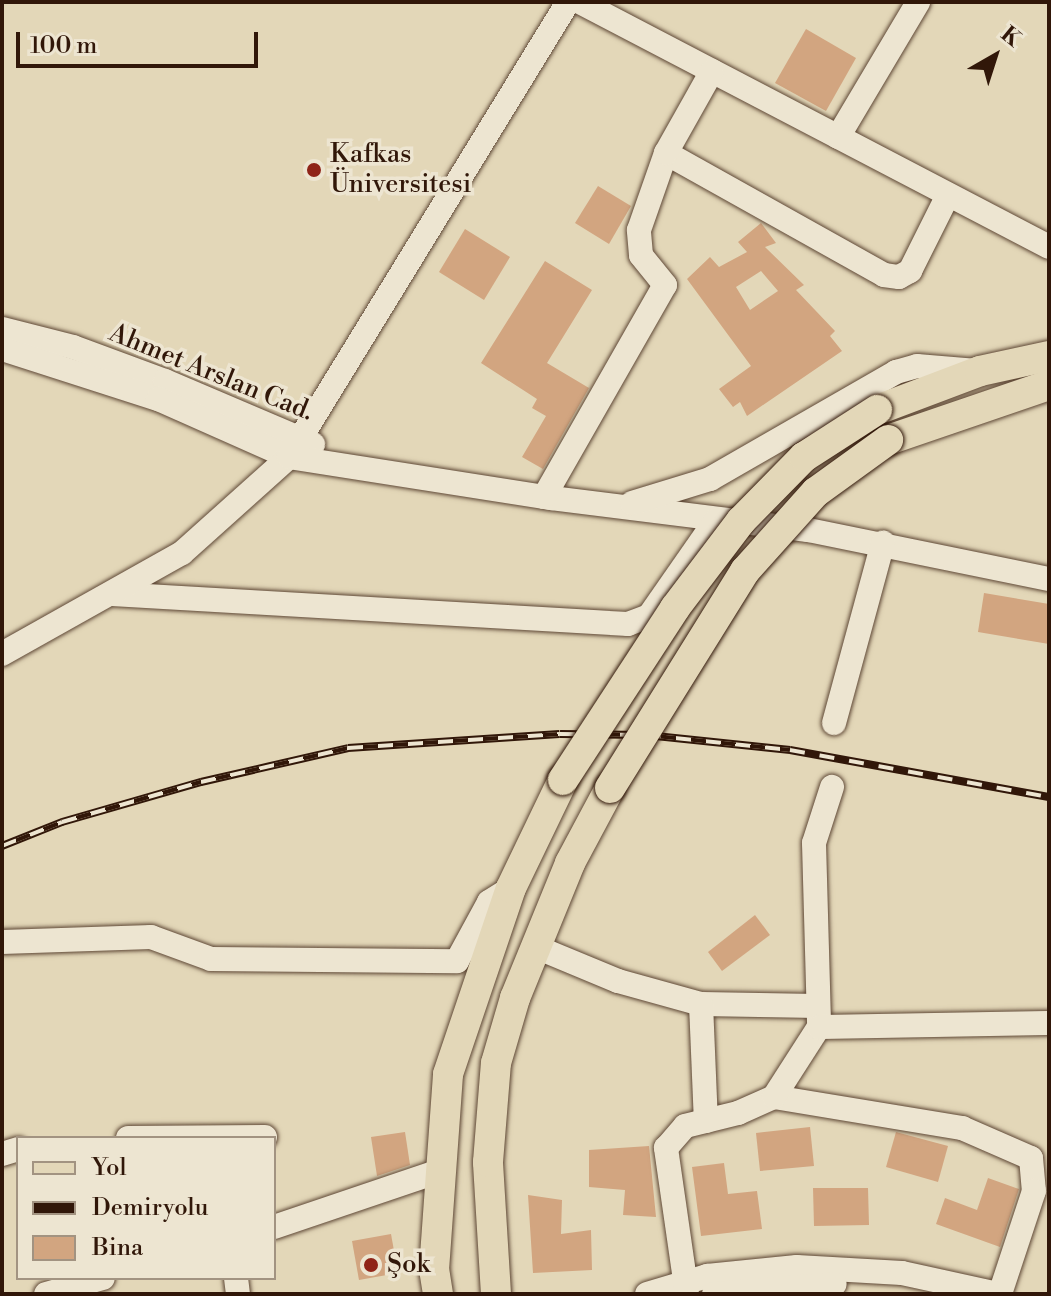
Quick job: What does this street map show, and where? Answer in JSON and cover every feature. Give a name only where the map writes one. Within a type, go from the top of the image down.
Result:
[{"type":"main road","points":[[438,1294],[434,1270],[448,1074],[511,888],[563,780],[675,608],[741,521],[804,457],[877,410],[980,371],[1049,356]]},
{"type":"main road","points":[[496,1294],[488,1162],[496,1063],[536,947],[570,863],[673,682],[745,571],[816,492],[888,440],[1049,385]]},
{"type":"street","points":[[2,654],[182,553],[295,446],[568,2]]},
{"type":"street","points":[[580,2],[1049,247]]},
{"type":"street","points":[[838,137],[918,2]]},
{"type":"street","points":[[544,497],[665,285],[641,255],[637,241],[666,153],[712,71]]},
{"type":"street","points":[[666,153],[884,275],[899,277],[910,271],[948,195]]},
{"type":"street","name":"Ahmet Arslan Cad.","points":[[2,329],[73,347],[333,461],[544,497],[883,543],[1049,579]]},
{"type":"street","name":"Ahmet Arslan Cad.","points":[[2,349],[67,366],[295,446]]},
{"type":"street","points":[[622,506],[710,479],[896,372],[917,366],[980,371]]},
{"type":"street","points":[[112,594],[628,624],[649,616],[716,520]]},
{"type":"street","points":[[834,723],[883,543]]},
{"type":"street","points":[[774,1097],[819,1017],[814,843],[832,787]]},
{"type":"street","points":[[2,942],[151,937],[211,959],[457,961],[489,902],[511,888]]},
{"type":"street","points":[[536,947],[618,981],[701,1004],[819,1017],[1049,1023]]},
{"type":"street","points":[[701,1004],[706,1121]]},
{"type":"street","points":[[686,1288],[666,1148],[685,1126],[774,1097],[962,1128],[1040,1154],[1034,1191],[1038,1217],[999,1294],[930,1277],[772,1285],[714,1294]]},
{"type":"street","points":[[276,1226],[439,1171]]},
{"type":"street","points":[[647,1294],[686,1288],[769,1267],[930,1294]]},
{"type":"street","points":[[46,1294],[96,1280]]},
{"type":"building","points":[[806,29],[856,58],[826,111],[775,83]]},
{"type":"building","points":[[598,186],[631,206],[609,244],[575,223]]},
{"type":"building","points":[[761,223],[776,243],[765,247],[804,285],[796,290],[835,331],[830,336],[842,351],[747,416],[740,402],[733,407],[719,389],[751,366],[687,279],[710,257],[719,267],[747,252],[738,242]],"holes":[[[761,271],[778,291],[750,310],[736,287]]]},
{"type":"building","points":[[465,229],[510,257],[484,300],[439,272]]},
{"type":"building","points":[[545,261],[592,290],[547,363],[589,388],[543,469],[522,457],[546,416],[532,408],[537,399],[481,363]]},
{"type":"building","points":[[984,593],[1049,604],[1049,644],[978,632]]},
{"type":"building","points":[[755,915],[770,935],[722,971],[708,952]]},
{"type":"building","points":[[810,1127],[814,1166],[760,1171],[756,1133]]},
{"type":"building","points":[[405,1132],[410,1165],[377,1176],[371,1137]]},
{"type":"building","points":[[896,1132],[948,1146],[938,1182],[886,1167]]},
{"type":"building","points":[[649,1146],[656,1217],[623,1215],[625,1190],[589,1187],[589,1150]]},
{"type":"building","points":[[724,1163],[728,1194],[757,1191],[762,1229],[701,1236],[692,1167]]},
{"type":"building","points":[[988,1178],[1019,1189],[1000,1247],[936,1224],[945,1198],[977,1210]]},
{"type":"building","points":[[813,1188],[868,1188],[869,1225],[814,1226]]},
{"type":"building","points":[[528,1195],[562,1200],[561,1234],[591,1230],[592,1270],[533,1273]]},
{"type":"building","points":[[391,1234],[398,1273],[359,1280],[352,1241]]},
{"type":"railway","points":[[2,846],[62,822],[201,782],[348,748],[560,734],[646,735],[790,750],[1049,797]]},
{"type":"place","name":"Kafkas Üniversitesi","points":[[314,170]]},
{"type":"place","name":"Şok","points":[[371,1265]]}]
